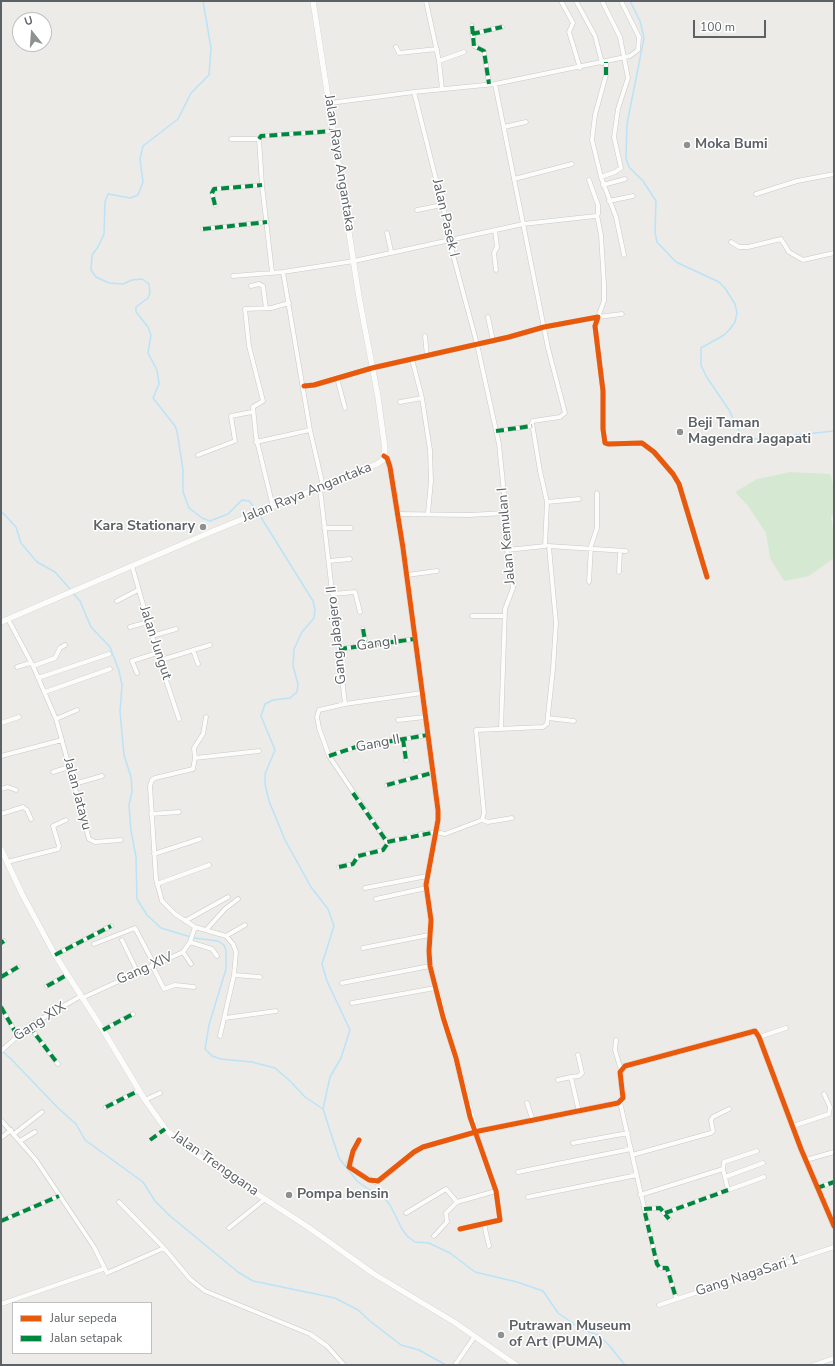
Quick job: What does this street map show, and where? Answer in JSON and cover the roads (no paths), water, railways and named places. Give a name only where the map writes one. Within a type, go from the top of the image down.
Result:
[{"type":"main road","name":"Jalan Raya Angantaka","points":[[1,622],[265,510],[272,503],[321,487],[378,464],[383,460],[385,450],[378,397],[354,261],[315,1]]},
{"type":"main road","points":[[384,456],[387,458],[390,467],[400,513],[432,773],[438,810],[436,832],[426,888],[431,920],[429,935],[430,966],[476,1132],[578,1112],[620,1102],[623,1098],[621,1070],[629,1064],[749,1031],[756,1031],[792,1126],[834,1226]]},
{"type":"main road","name":"Jalan Trenggana","points":[[1,849],[55,955],[103,1030],[138,1090],[164,1128],[183,1145],[374,1274],[449,1319],[516,1365]]},
{"type":"street","points":[[426,1],[440,61],[442,89]]},
{"type":"street","points":[[561,1],[573,23],[569,32],[580,68]]},
{"type":"street","points":[[576,1],[595,36],[604,63],[606,75],[595,114],[592,140],[603,185],[616,217],[624,255]]},
{"type":"street","points":[[601,177],[621,168],[614,138],[618,109],[627,80],[620,37],[602,1]]},
{"type":"street","points":[[330,103],[414,92],[495,84],[532,75],[580,68],[624,58],[636,52],[640,41],[621,1]]},
{"type":"street","points":[[472,26],[475,47],[483,50],[489,84]]},
{"type":"street","points":[[472,34],[502,27]]},
{"type":"street","points":[[396,47],[398,53],[437,49]]},
{"type":"street","points":[[440,61],[464,52]]},
{"type":"street","points":[[482,820],[484,813],[475,732],[478,730],[545,726],[548,718],[556,623],[547,546],[547,502],[532,426],[533,421],[560,417],[565,413],[544,327],[495,84]]},
{"type":"street","name":"Jalan Pasek I","points":[[414,92],[442,205],[448,240],[477,344]]},
{"type":"street","points":[[504,127],[526,122]]},
{"type":"street","points":[[231,139],[259,139],[261,136],[334,131]]},
{"type":"street","points":[[259,139],[262,185],[272,272]]},
{"type":"street","points":[[514,179],[572,164]]},
{"type":"street","points":[[756,194],[797,181],[834,174]]},
{"type":"street","points":[[603,185],[625,179]]},
{"type":"street","points":[[589,180],[598,205],[597,215],[601,235],[604,284],[604,301],[595,326],[603,390],[603,429],[605,443],[642,443],[654,452],[673,474],[679,484],[707,577]]},
{"type":"street","points":[[215,205],[212,193],[214,189],[262,185]]},
{"type":"street","points":[[609,201],[633,196]]},
{"type":"street","points":[[417,210],[442,205]]},
{"type":"street","points":[[233,276],[283,272],[354,261],[391,251],[523,224],[597,215]]},
{"type":"street","points":[[203,229],[267,222]]},
{"type":"street","points":[[495,230],[497,247],[494,253],[496,270]]},
{"type":"street","points":[[388,232],[391,251]]},
{"type":"street","points":[[731,242],[738,247],[748,247],[781,239],[789,252],[803,260],[834,253]]},
{"type":"street","name":"Gang Jabajero II","points":[[283,272],[321,487],[324,528],[333,594],[334,622],[339,649],[345,704],[422,693]]},
{"type":"street","points":[[250,286],[259,284],[263,286],[266,308]]},
{"type":"street","points":[[272,503],[256,442],[252,412],[254,405],[263,402],[252,364],[245,309],[266,308],[289,303]]},
{"type":"street","points":[[304,386],[372,368],[493,341],[544,327],[622,314]]},
{"type":"street","points":[[488,317],[493,341]]},
{"type":"street","points":[[425,336],[427,356]]},
{"type":"street","name":"Jalan Kemulan I","points":[[477,344],[499,444],[506,513],[507,550],[513,588],[506,606],[505,616],[501,729]]},
{"type":"street","points":[[412,359],[422,398],[430,461],[428,513]]},
{"type":"street","points":[[337,378],[345,408]]},
{"type":"street","points":[[400,402],[422,398]]},
{"type":"street","points":[[198,455],[235,441],[232,416],[252,412]]},
{"type":"street","points":[[496,431],[532,426]]},
{"type":"street","points":[[256,442],[310,430]]},
{"type":"street","points":[[589,582],[591,550],[597,528],[597,493]]},
{"type":"street","points":[[547,502],[579,499]]},
{"type":"street","points":[[400,513],[468,515],[506,513]]},
{"type":"street","points":[[324,528],[351,528]]},
{"type":"street","points":[[507,550],[547,546],[591,550],[626,551]]},
{"type":"street","points":[[620,551],[620,572]]},
{"type":"street","points":[[329,561],[350,559]]},
{"type":"street","name":"Jalan Jungut","points":[[132,566],[157,653],[179,719]]},
{"type":"street","points":[[407,575],[437,571]]},
{"type":"street","points":[[117,601],[138,590]]},
{"type":"street","points":[[333,594],[355,592],[360,612]]},
{"type":"street","points":[[472,616],[505,616]]},
{"type":"street","name":"Jalan Jatayu","points":[[8,619],[32,664],[56,719],[90,840],[95,842],[121,840]]},
{"type":"street","points":[[130,627],[148,622]]},
{"type":"street","points":[[152,636],[176,629]]},
{"type":"street","points":[[363,629],[366,646]]},
{"type":"street","name":"Gang I","points":[[339,649],[415,639]]},
{"type":"street","points":[[17,668],[55,658],[60,648],[64,645]]},
{"type":"street","points":[[160,660],[210,645]]},
{"type":"street","points":[[193,650],[198,664]]},
{"type":"street","points":[[137,673],[132,661],[157,653]]},
{"type":"street","points":[[38,678],[109,654]]},
{"type":"street","points":[[44,692],[110,669]]},
{"type":"street","points":[[345,704],[320,710],[318,712],[319,728],[329,756],[388,843]]},
{"type":"street","points":[[56,719],[77,710]]},
{"type":"street","points":[[206,717],[203,734],[194,748],[195,758],[193,769],[152,780],[150,786],[151,814],[157,884],[165,905],[195,927],[226,936],[233,944],[236,952],[234,975],[220,1036]]},
{"type":"street","points":[[398,720],[425,717]]},
{"type":"street","points":[[1,723],[19,718]]},
{"type":"street","points":[[548,718],[574,720]]},
{"type":"street","name":"Gang II","points":[[329,756],[356,747],[428,735]]},
{"type":"street","points":[[403,739],[406,760]]},
{"type":"street","name":"Jalan Jatayu","points":[[1,756],[62,740]]},
{"type":"street","points":[[195,758],[259,751]]},
{"type":"street","points":[[54,772],[69,767]]},
{"type":"street","points":[[387,784],[432,773]]},
{"type":"street","points":[[74,784],[102,776]]},
{"type":"street","points":[[1,789],[8,787],[16,790]]},
{"type":"street","points":[[1,814],[23,807],[27,810],[31,819]]},
{"type":"street","points":[[151,814],[179,812]]},
{"type":"street","points":[[339,867],[353,864],[358,856],[381,850],[385,848],[388,843],[436,832],[445,834],[482,820],[488,822],[512,818]]},
{"type":"street","points":[[7,862],[58,849],[59,846],[53,826],[66,820]]},
{"type":"street","points":[[154,854],[200,839]]},
{"type":"street","points":[[157,884],[209,865]]},
{"type":"street","points":[[365,888],[427,876]]},
{"type":"street","points":[[376,899],[426,888]]},
{"type":"street","points":[[185,921],[206,907],[228,897]]},
{"type":"street","points":[[206,930],[225,909],[238,899]]},
{"type":"street","points":[[226,936],[245,925]]},
{"type":"street","points":[[55,955],[111,926]]},
{"type":"street","name":"Gang XIV","points":[[82,997],[137,971],[183,952],[190,941],[195,927]]},
{"type":"street","points":[[94,944],[135,928],[164,989],[175,985],[194,987]]},
{"type":"street","points":[[362,948],[429,935]]},
{"type":"street","points":[[122,940],[137,971]]},
{"type":"street","points":[[190,941],[212,949],[217,956]]},
{"type":"street","points":[[183,952],[191,964]]},
{"type":"street","points":[[342,983],[430,966]]},
{"type":"street","points":[[1,977],[18,967]]},
{"type":"street","points":[[47,986],[67,975]]},
{"type":"street","points":[[234,975],[260,977]]},
{"type":"street","points":[[352,1003],[436,988]]},
{"type":"street","name":"Gang XIX","points":[[1,1051],[17,1035],[30,1026],[82,997]]},
{"type":"street","points":[[1,1007],[17,1035]]},
{"type":"street","points":[[225,1018],[276,1011]]},
{"type":"street","points":[[103,1030],[133,1014]]},
{"type":"street","points":[[30,1026],[58,1064]]},
{"type":"street","points":[[759,1036],[786,1028]]},
{"type":"street","points":[[616,1040],[615,1050],[621,1070]]},
{"type":"street","points":[[558,1080],[579,1076],[582,1072],[578,1055]]},
{"type":"street","points":[[571,1077],[578,1112]]},
{"type":"street","points":[[106,1107],[138,1090]]},
{"type":"street","points":[[145,1100],[160,1093]]},
{"type":"street","points":[[792,1126],[829,1114],[830,1107],[824,1094]]},
{"type":"street","points":[[620,1102],[628,1133],[640,1195],[657,1264],[660,1268],[667,1268],[676,1298]]},
{"type":"street","points":[[527,1103],[533,1121]]},
{"type":"street","points":[[632,1155],[712,1133],[713,1117],[729,1109]]},
{"type":"street","points":[[1,1138],[13,1132],[42,1112]]},
{"type":"street","points":[[1,1120],[36,1160],[94,1247],[103,1269],[108,1274],[164,1248]]},
{"type":"street","points":[[20,1141],[35,1132]]},
{"type":"street","points":[[359,1140],[348,1165],[373,1181],[383,1178],[414,1152],[423,1147],[476,1132],[496,1191],[500,1220],[460,1229]]},
{"type":"street","points":[[572,1143],[628,1133]]},
{"type":"street","points":[[518,1172],[631,1149]]},
{"type":"street","points":[[728,1190],[723,1169],[724,1162],[757,1151]]},
{"type":"street","points":[[806,1160],[834,1152]]},
{"type":"street","points":[[725,1177],[763,1163]]},
{"type":"street","points":[[640,1195],[723,1169]]},
{"type":"street","points":[[528,1197],[637,1175]]},
{"type":"street","points":[[665,1213],[764,1177]]},
{"type":"street","points":[[817,1188],[834,1182]]},
{"type":"street","points":[[406,1213],[446,1189],[457,1202]]},
{"type":"street","points":[[434,1236],[447,1222],[446,1213],[457,1202],[496,1191]]},
{"type":"street","points":[[1,1221],[59,1196]]},
{"type":"street","points":[[229,1228],[265,1199]]},
{"type":"street","points":[[119,1202],[164,1248],[190,1279],[205,1291],[310,1334],[327,1346],[344,1365]]},
{"type":"street","points":[[644,1211],[660,1208],[669,1219]]},
{"type":"street","points":[[484,1224],[489,1246]]},
{"type":"street","name":"Gang NagaSari 1","points":[[659,1305],[676,1298],[834,1247]]},
{"type":"street","points":[[1,1304],[103,1269]]},
{"type":"street","points":[[455,1365],[475,1336]]},
{"type":"street","points":[[814,1365],[834,1358]]},
{"type":"waterway","points":[[203,1],[211,48],[209,75],[191,93],[178,119],[143,146],[140,159],[143,182],[138,195],[130,198],[108,194],[105,202],[104,234],[98,247],[92,255],[91,270],[96,277],[109,283],[123,284],[132,280],[142,279],[149,284],[150,293],[148,298],[136,307],[136,312],[148,327],[151,335],[148,353],[157,370],[159,384],[153,398],[175,426],[177,431],[183,470],[183,492],[189,508],[202,518],[210,521],[228,514],[242,500],[249,501],[257,511]]},
{"type":"waterway","points":[[630,1],[640,21],[644,38],[627,124],[626,159],[629,167],[643,181],[656,201],[655,233],[657,242],[676,262],[719,282],[725,288],[735,304],[737,313],[735,322],[724,335],[701,348],[701,365],[706,376],[729,410],[741,435],[745,437],[774,442],[796,435],[834,431]]},
{"type":"waterway","points":[[1,511],[16,527],[21,543],[37,562],[55,572],[71,590]]},
{"type":"waterway","points":[[259,514],[313,601],[315,610],[314,618],[302,632],[294,649],[293,666],[298,684],[297,692],[290,698],[273,700],[265,704],[261,716],[275,750],[265,774],[265,784],[269,801],[285,840],[311,887],[328,909],[334,926],[322,964],[327,981],[350,1030],[341,1058],[330,1077],[323,1109],[339,1158],[357,1181],[368,1189],[382,1195],[390,1205],[402,1229],[407,1236],[415,1242],[429,1243],[450,1253],[475,1272],[517,1282],[543,1291],[558,1313],[581,1329],[598,1335],[608,1344],[625,1365]]},
{"type":"waterway","points":[[73,593],[80,601],[91,627],[110,647],[119,671],[122,685],[120,712],[124,755],[131,777],[132,791],[129,805],[131,831],[136,857],[137,899],[147,915],[161,928],[194,938],[218,941],[224,945],[226,950],[226,969],[209,1025],[205,1049],[212,1056],[221,1059],[252,1062],[275,1068],[305,1097],[323,1109]]},
{"type":"waterway","points":[[2,1051],[58,1108],[76,1124],[85,1140],[143,1182],[155,1201],[169,1215],[238,1272],[253,1281],[335,1298],[358,1310],[401,1345],[419,1350],[446,1365]]},
{"type":"place","name":"Moka Bumi","points":[[687,145]]},
{"type":"place","name":"Beji Taman Magendra Jagapati","points":[[680,432]]},
{"type":"place","name":"Kara Stationary","points":[[203,527]]},
{"type":"place","name":"Pompa bensin","points":[[289,1195]]},
{"type":"place","name":"Putrawan Museum of Art (PUMA)","points":[[501,1335]]}]
